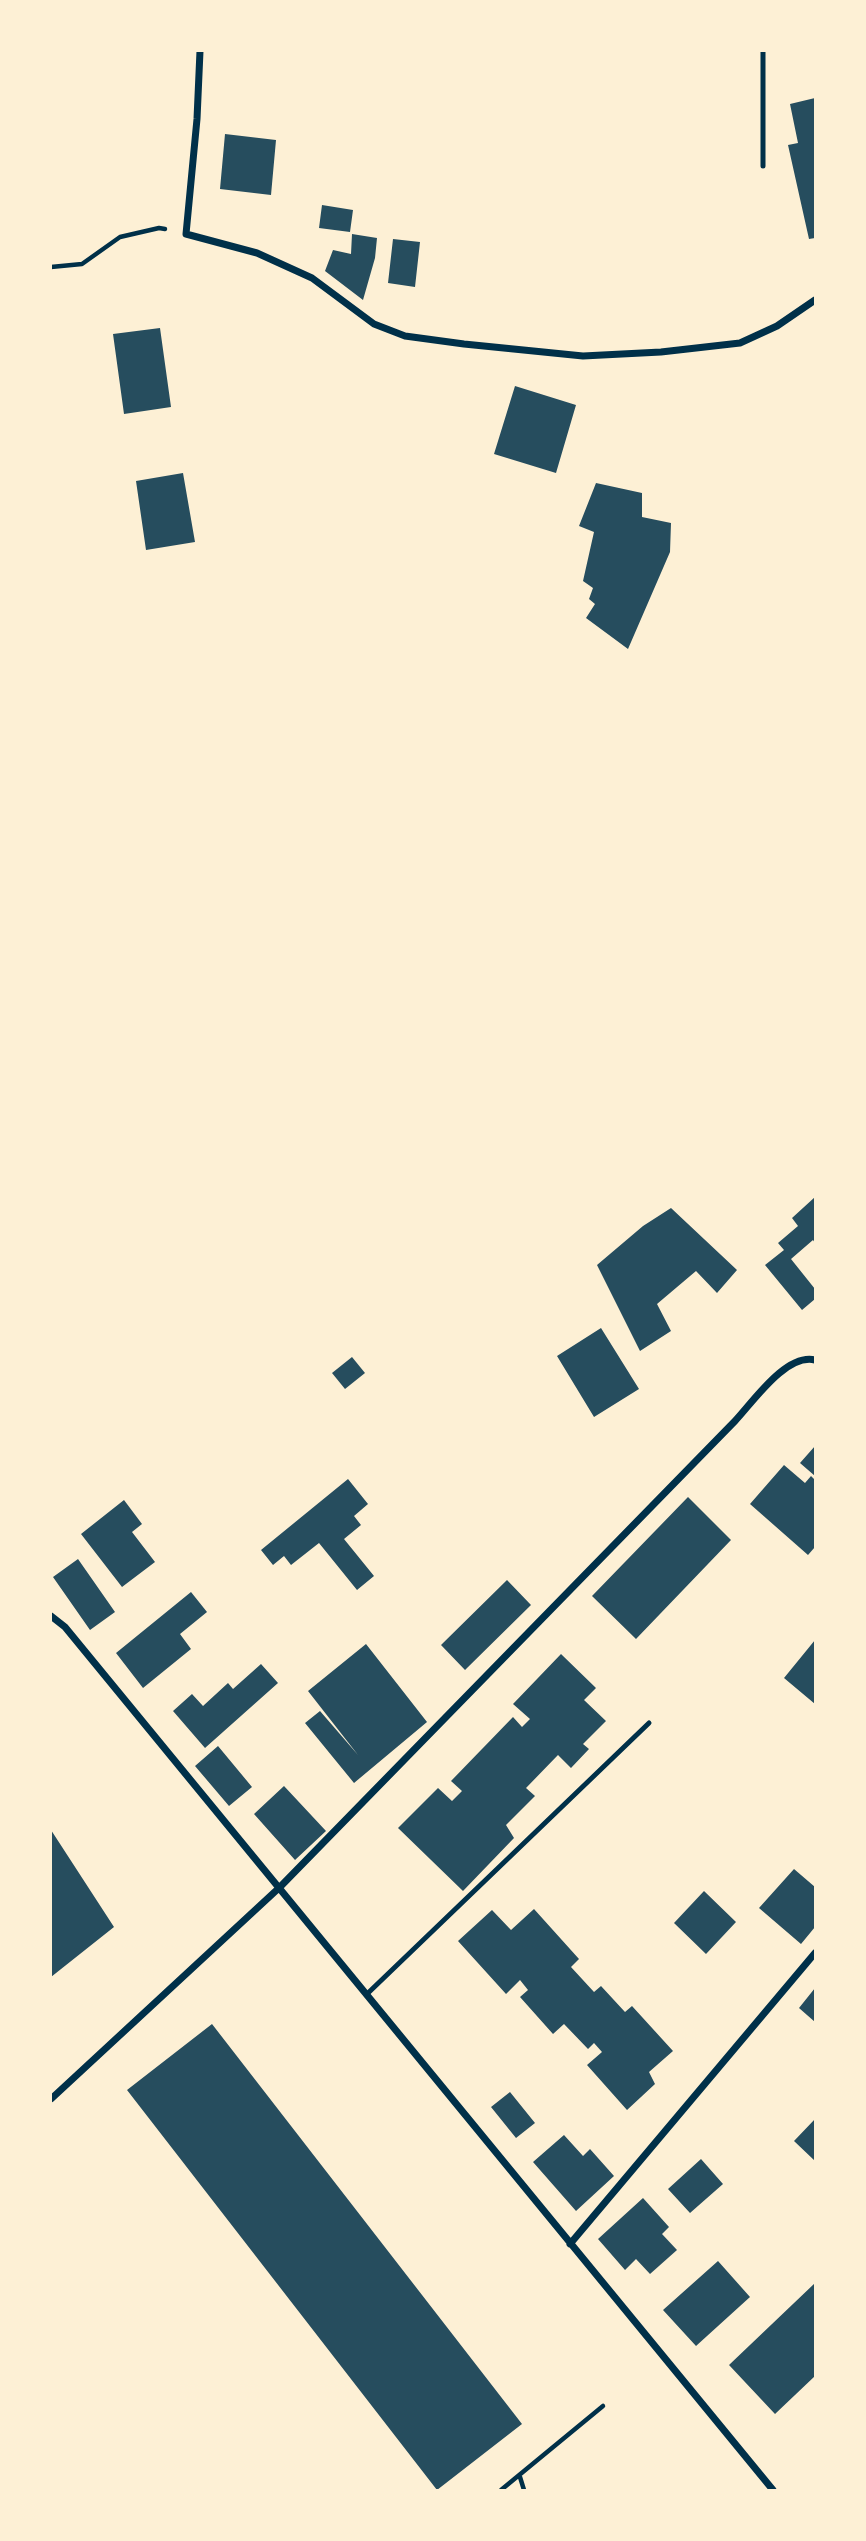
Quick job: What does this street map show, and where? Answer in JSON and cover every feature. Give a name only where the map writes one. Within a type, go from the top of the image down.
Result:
[{"type":"street","points":[[200,51],[197,119],[186,234],[257,253],[312,278],[374,324],[405,336],[583,356],[661,352],[740,343],[777,326],[815,300]]},
{"type":"street","points":[[51,2099],[280,1887],[726,1431],[783,1368],[807,1358],[815,1360]]},
{"type":"street","points":[[51,1616],[65,1627],[280,1887],[773,2490]]},
{"type":"street","points":[[570,2244],[815,1953]]},
{"type":"lane","points":[[763,51],[763,166]]},
{"type":"lane","points":[[367,1994],[649,1723]]},
{"type":"path","points":[[51,267],[82,264],[120,237],[159,228],[186,234]]},
{"type":"path","points":[[501,2490],[603,2406]]},
{"type":"path","points":[[520,2477],[524,2490]]},
{"type":"building","points":[[815,98],[815,238],[809,239],[788,145],[798,143],[790,104]]},
{"type":"building","points":[[225,134],[276,140],[271,195],[220,189]]},
{"type":"building","points":[[322,205],[353,210],[350,232],[319,228]]},
{"type":"building","points":[[352,234],[377,238],[375,258],[363,300],[325,271],[333,250],[351,254]]},
{"type":"building","points":[[393,239],[420,242],[415,287],[388,283]]},
{"type":"building","points":[[160,328],[171,407],[124,414],[113,334]]},
{"type":"building","points":[[515,386],[576,405],[556,473],[494,454]]},
{"type":"building","points":[[183,473],[195,542],[146,550],[136,481]]},
{"type":"building","points":[[596,483],[642,493],[642,517],[671,523],[670,552],[628,649],[586,618],[595,604],[589,599],[593,588],[583,581],[594,532],[579,526]]},
{"type":"building","points":[[815,1197],[815,1243],[813,1240],[791,1259],[815,1289],[815,1299],[802,1310],[765,1265],[784,1250],[778,1243],[798,1226],[792,1218]]},
{"type":"building","points":[[671,1208],[737,1270],[717,1293],[696,1271],[657,1304],[671,1331],[640,1351],[597,1265],[643,1226]]},
{"type":"building","points":[[601,1328],[639,1389],[594,1417],[557,1356]]},
{"type":"building","points":[[352,1357],[365,1373],[345,1389],[332,1373]]},
{"type":"building","points":[[815,1446],[815,1476],[800,1463]]},
{"type":"building","points":[[784,1465],[805,1483],[811,1476],[815,1480],[815,1547],[808,1555],[750,1504]]},
{"type":"building","points":[[348,1479],[368,1504],[354,1516],[361,1525],[344,1539],[374,1576],[357,1590],[319,1543],[291,1565],[284,1556],[273,1565],[261,1550]]},
{"type":"building","points":[[688,1497],[731,1540],[636,1639],[592,1596]]},
{"type":"building","points":[[124,1500],[142,1524],[132,1532],[155,1562],[122,1587],[81,1534]]},
{"type":"building","points":[[78,1559],[115,1612],[90,1630],[53,1577]]},
{"type":"building","points":[[507,1580],[531,1605],[465,1670],[441,1645]]},
{"type":"building","points":[[191,1592],[207,1612],[180,1634],[191,1649],[143,1688],[116,1653]]},
{"type":"building","points":[[815,1640],[815,1704],[784,1678]]},
{"type":"building","points":[[366,1644],[427,1722],[354,1783],[305,1723],[320,1711],[358,1755],[308,1691]]},
{"type":"building","points":[[561,1654],[596,1688],[584,1700],[606,1721],[583,1744],[589,1749],[571,1768],[558,1755],[526,1788],[535,1796],[506,1825],[514,1838],[463,1891],[398,1828],[438,1788],[452,1801],[462,1791],[451,1781],[513,1717],[522,1727],[530,1719],[513,1704]]},
{"type":"building","points":[[261,1664],[278,1683],[205,1748],[173,1711],[192,1694],[203,1706],[228,1683],[233,1689]]},
{"type":"building","points":[[218,1746],[252,1787],[229,1806],[195,1766]]},
{"type":"building","points":[[284,1786],[326,1831],[295,1860],[254,1814]]},
{"type":"building","points":[[51,1830],[114,1927],[51,1977]]},
{"type":"building","points":[[794,1869],[815,1887],[815,1927],[801,1944],[759,1908]]},
{"type":"building","points":[[704,1891],[736,1922],[706,1954],[674,1923]]},
{"type":"building","points":[[534,1909],[579,1959],[571,1967],[594,1992],[601,1986],[625,2012],[632,2006],[673,2051],[649,2072],[655,2084],[627,2110],[587,2065],[602,2052],[594,2043],[588,2049],[564,2024],[553,2034],[520,1997],[528,1990],[520,1980],[506,1994],[458,1941],[492,1910],[511,1930]]},
{"type":"building","points":[[815,1988],[815,2022],[799,2008]]},
{"type":"building","points":[[212,2024],[522,2424],[437,2490],[127,2090]]},
{"type":"building","points":[[510,2092],[535,2123],[516,2138],[491,2107]]},
{"type":"building","points":[[815,2119],[815,2161],[794,2141]]},
{"type":"building","points":[[564,2135],[583,2156],[590,2149],[614,2176],[576,2211],[533,2162]]},
{"type":"building","points":[[701,2159],[723,2184],[690,2213],[668,2189]]},
{"type":"building","points":[[643,2198],[669,2227],[662,2234],[677,2250],[650,2274],[636,2259],[625,2270],[598,2239]]},
{"type":"building","points":[[718,2261],[750,2297],[696,2346],[663,2310]]},
{"type":"building","points":[[815,2283],[815,2376],[775,2414],[729,2365]]}]
